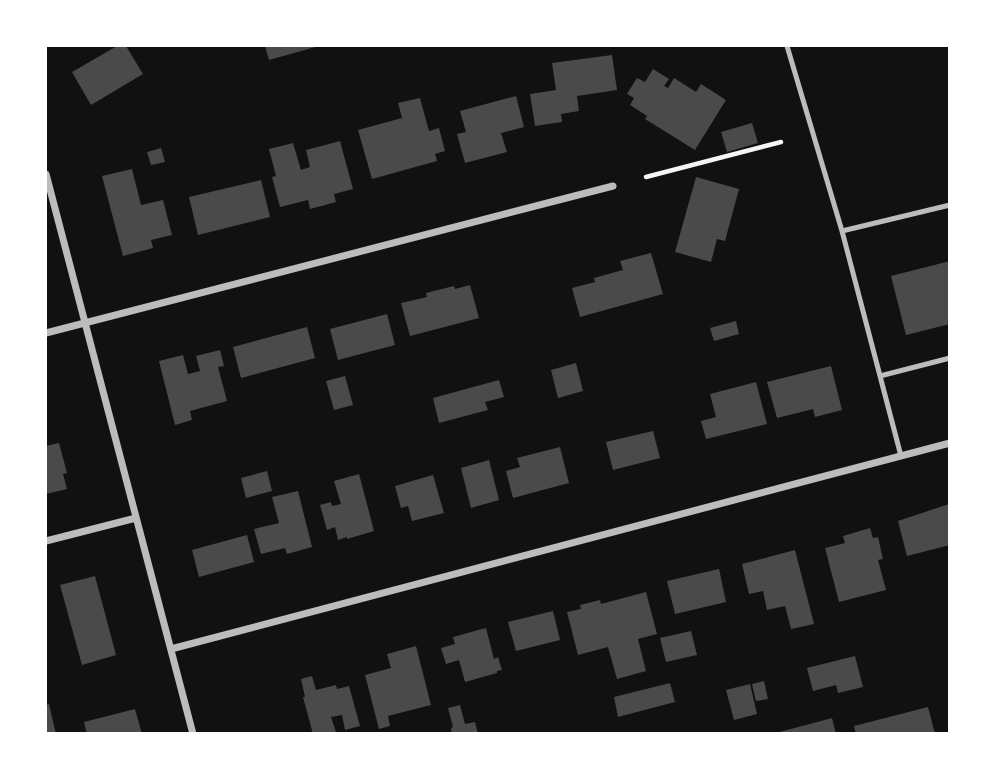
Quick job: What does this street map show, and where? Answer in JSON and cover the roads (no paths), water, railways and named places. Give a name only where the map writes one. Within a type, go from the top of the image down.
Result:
[{"type":"street","points":[[46,174],[193,733]]},
{"type":"street","points":[[46,333],[613,186]]},
{"type":"street","points":[[171,649],[950,443]]},
{"type":"street","points":[[46,541],[136,518]]},
{"type":"lane","points":[[787,46],[842,231],[901,456]]},
{"type":"lane","points":[[842,231],[950,205]]},
{"type":"lane","points":[[880,376],[950,358]]}]
